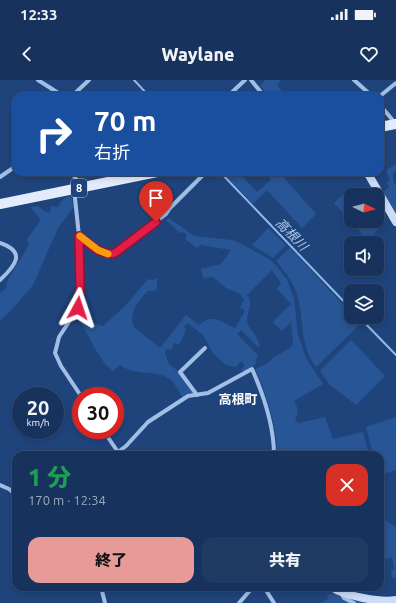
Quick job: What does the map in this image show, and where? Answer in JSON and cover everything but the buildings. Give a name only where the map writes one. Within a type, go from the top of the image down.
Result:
[{"type":"main road","points":[[384,127],[396,124]]},
{"type":"main road","name":"8","points":[[0,204],[137,176]]},
{"type":"street","points":[[38,80],[57,92]]},
{"type":"street","points":[[76,92],[89,80]]},
{"type":"street","points":[[232,92],[245,80]]},
{"type":"street","points":[[251,80],[261,92]]},
{"type":"street","points":[[354,80],[368,92]]},
{"type":"street","points":[[384,93],[396,83]]},
{"type":"street","points":[[384,110],[396,124]]},
{"type":"street","points":[[0,177],[12,169]]},
{"type":"street","points":[[73,176],[76,179],[79,236],[80,288],[78,308],[59,337],[55,353],[61,366],[75,387]]},
{"type":"street","points":[[79,236],[105,254],[115,253],[166,214],[170,208],[202,176]]},
{"type":"street","points":[[369,176],[396,222]]},
{"type":"street","points":[[0,243],[10,246],[15,251],[16,256],[16,262],[9,272],[0,280]]},
{"type":"street","points":[[197,395],[180,372],[205,348]]},
{"type":"street","points":[[121,451],[148,422],[188,396],[208,393],[252,369],[266,407],[272,430],[274,451]]},
{"type":"street","points":[[109,439],[118,451]]},
{"type":"street","points":[[0,485],[12,492]]},
{"type":"street","points":[[102,591],[105,603]]},
{"type":"street","points":[[239,603],[250,591]]},
{"type":"street","points":[[266,591],[274,603]]},
{"type":"street","points":[[340,591],[381,602],[396,600]]},
{"type":"street","points":[[340,591],[344,598],[354,603]]},
{"type":"shaded area","points":[[265,80],[281,80],[277,85],[283,92],[265,92],[260,86]]},
{"type":"shaded area","points":[[396,164],[396,171],[393,173],[393,181],[396,186],[396,216],[384,194],[384,191],[389,187],[387,182],[390,180],[386,170]]},
{"type":"shaded area","points":[[226,176],[242,176],[257,192],[271,180],[268,176],[283,176],[316,214],[302,228],[267,190],[253,204]]},
{"type":"shaded area","points":[[344,194],[344,214],[334,203]]},
{"type":"shaded area","points":[[69,196],[71,197],[74,207],[58,228],[33,285],[0,321],[0,293],[6,288],[8,279],[29,245],[27,239],[41,220],[30,207],[38,206],[44,211],[50,213],[51,206],[58,207],[63,199]]},
{"type":"shaded area","points":[[169,218],[194,236],[232,240],[272,261],[287,279],[294,299],[298,335],[306,358],[323,384],[294,401],[298,410],[295,420],[299,423],[325,417],[333,439],[363,432],[368,451],[277,451],[273,422],[264,390],[255,369],[268,363],[273,358],[290,348],[293,344],[291,322],[282,331],[273,322],[291,304],[277,289],[281,283],[272,270],[247,295],[250,304],[247,320],[258,341],[259,348],[241,330],[237,334],[258,355],[255,365],[245,372],[241,370],[245,365],[241,361],[236,367],[226,365],[213,353],[203,335],[188,323],[184,326],[186,330],[181,342],[178,345],[174,343],[171,350],[166,349],[165,353],[169,364],[179,372],[194,393],[183,398],[172,381],[165,376],[132,371],[120,365],[113,371],[105,364],[79,319],[103,326],[126,305],[148,279],[152,280],[157,278],[157,288],[155,291],[148,291],[141,298],[135,307],[132,317],[134,327],[160,348],[186,315],[199,325],[204,321],[213,319],[235,328],[245,311],[240,307],[244,300],[240,294],[226,288],[213,277],[203,278],[201,269],[221,264],[231,250],[200,245],[197,248],[185,239],[187,235],[184,232],[180,233],[166,220]]},
{"type":"shaded area","points":[[268,228],[286,245],[273,258],[252,245]]},
{"type":"shaded area","points":[[357,228],[379,228],[372,236],[364,236]]},
{"type":"shaded area","points":[[290,248],[344,306],[344,324],[360,324],[316,367],[307,351],[298,298],[289,278],[276,261]]},
{"type":"shaded area","points":[[351,340],[385,376],[356,405],[330,385],[320,371]]},
{"type":"shaded area","points":[[396,417],[396,470],[384,474],[384,451],[372,451],[366,427]]},
{"type":"shaded area","points":[[384,520],[396,527],[396,578],[392,578],[391,570],[394,569],[392,557],[384,559]]},
{"type":"shaded area","points":[[335,593],[370,603],[321,603],[328,599],[327,595]]},
{"type":"waterway","name":"高根川","points":[[134,80],[145,92]]},
{"type":"waterway","name":"高根川","points":[[224,176],[344,302]]},
{"type":"waterway","name":"高根川","points":[[366,324],[396,355]]},
{"type":"slow traffic","points":[[80,236],[98,250],[108,254]]},
{"type":"district","name":"高根町","points":[[238,399]]},
{"type":"route","points":[[78,308],[80,288],[79,236],[98,250],[110,255],[115,253],[156,222]]}]
